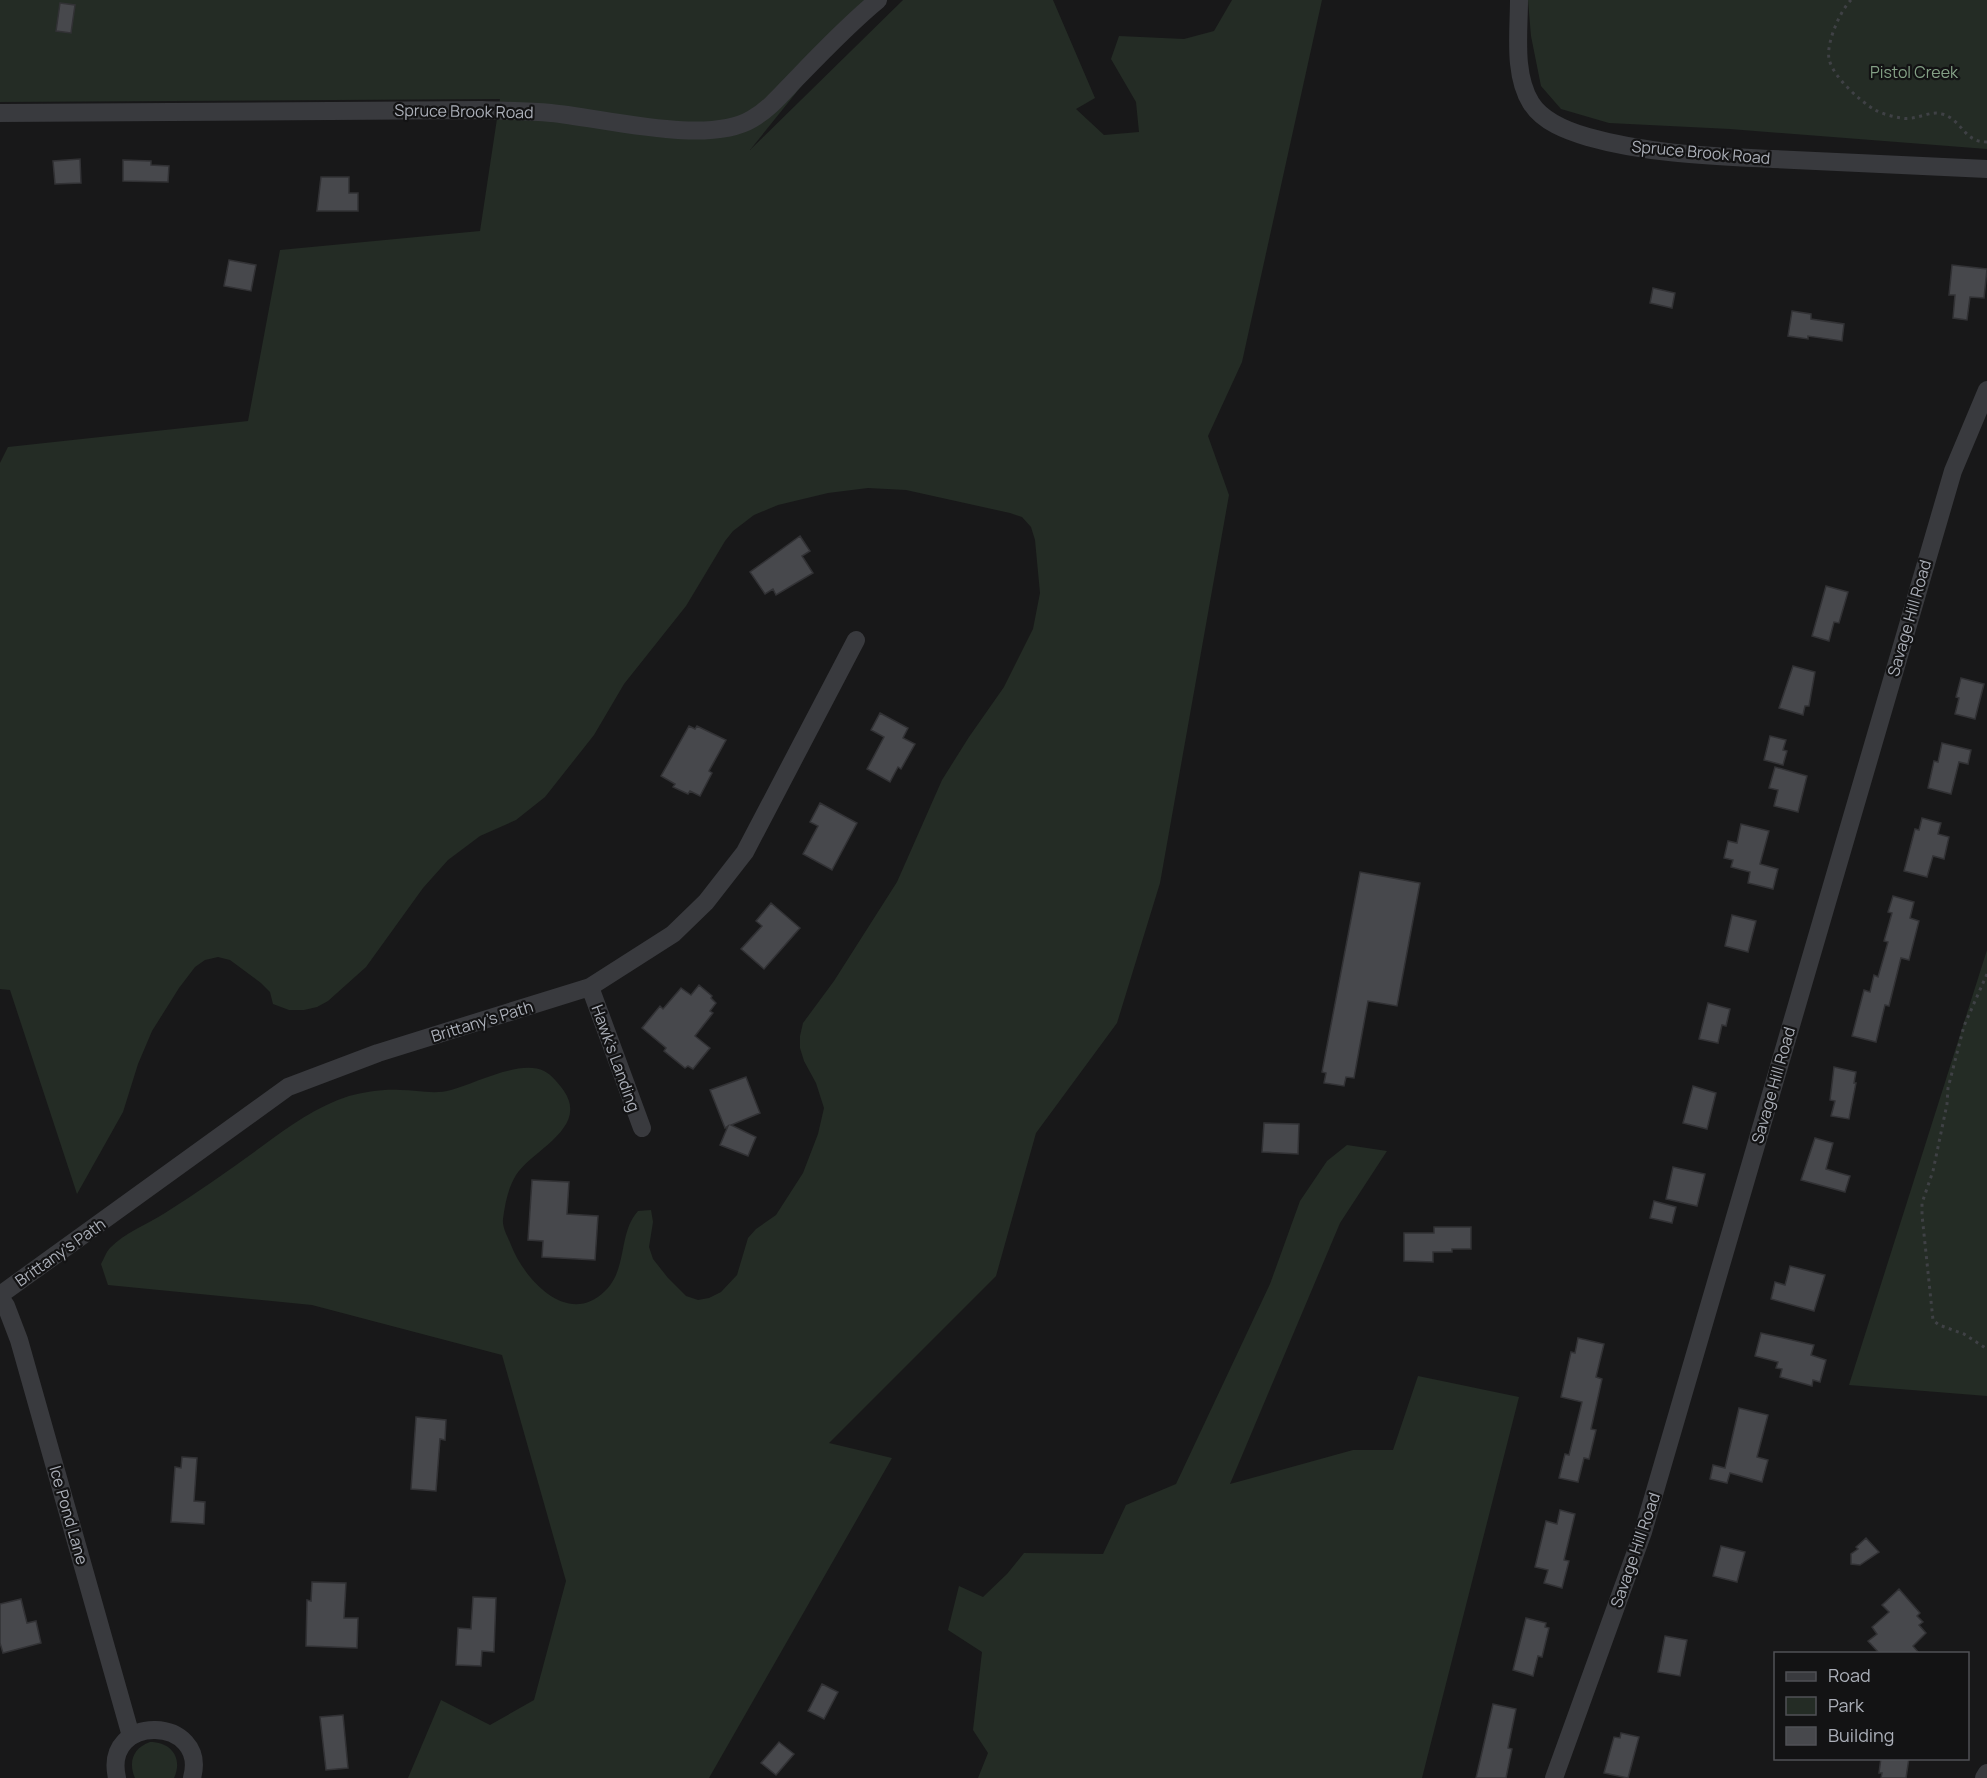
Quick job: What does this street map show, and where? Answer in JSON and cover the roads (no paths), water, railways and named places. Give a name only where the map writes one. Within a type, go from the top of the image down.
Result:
[{"type":"street","name":"Spruce Brook Road","points":[[0,113],[482,110],[551,113],[675,129],[703,131],[730,129],[751,120],[767,109],[836,38],[878,0]]},
{"type":"street","name":"Spruce Brook Road","points":[[1519,0],[1520,70],[1523,86],[1531,103],[1543,116],[1558,126],[1587,137],[1655,150],[1710,155],[1987,169]]},
{"type":"street","name":"Savage Hill Road","points":[[1554,1778],[1643,1532],[1953,471],[1987,390]]},
{"type":"street","name":"Brittany's Path","points":[[0,1296],[288,1087],[378,1053],[590,987],[673,934],[706,902],[745,852],[856,640]]},
{"type":"street","name":"Hawk's Landing","points":[[590,987],[642,1128]]},
{"type":"street","name":"Ice Pond Lane","points":[[0,1296],[19,1340],[131,1736]]},
{"type":"street","points":[[117,1778],[116,1757],[122,1745],[142,1730],[155,1728],[179,1737],[188,1747],[193,1759],[192,1778]]},
{"type":"street","points":[[1984,1778],[1987,1773]]},
{"type":"park label","name":"Pistol Creek","points":[[1914,72]]}]
